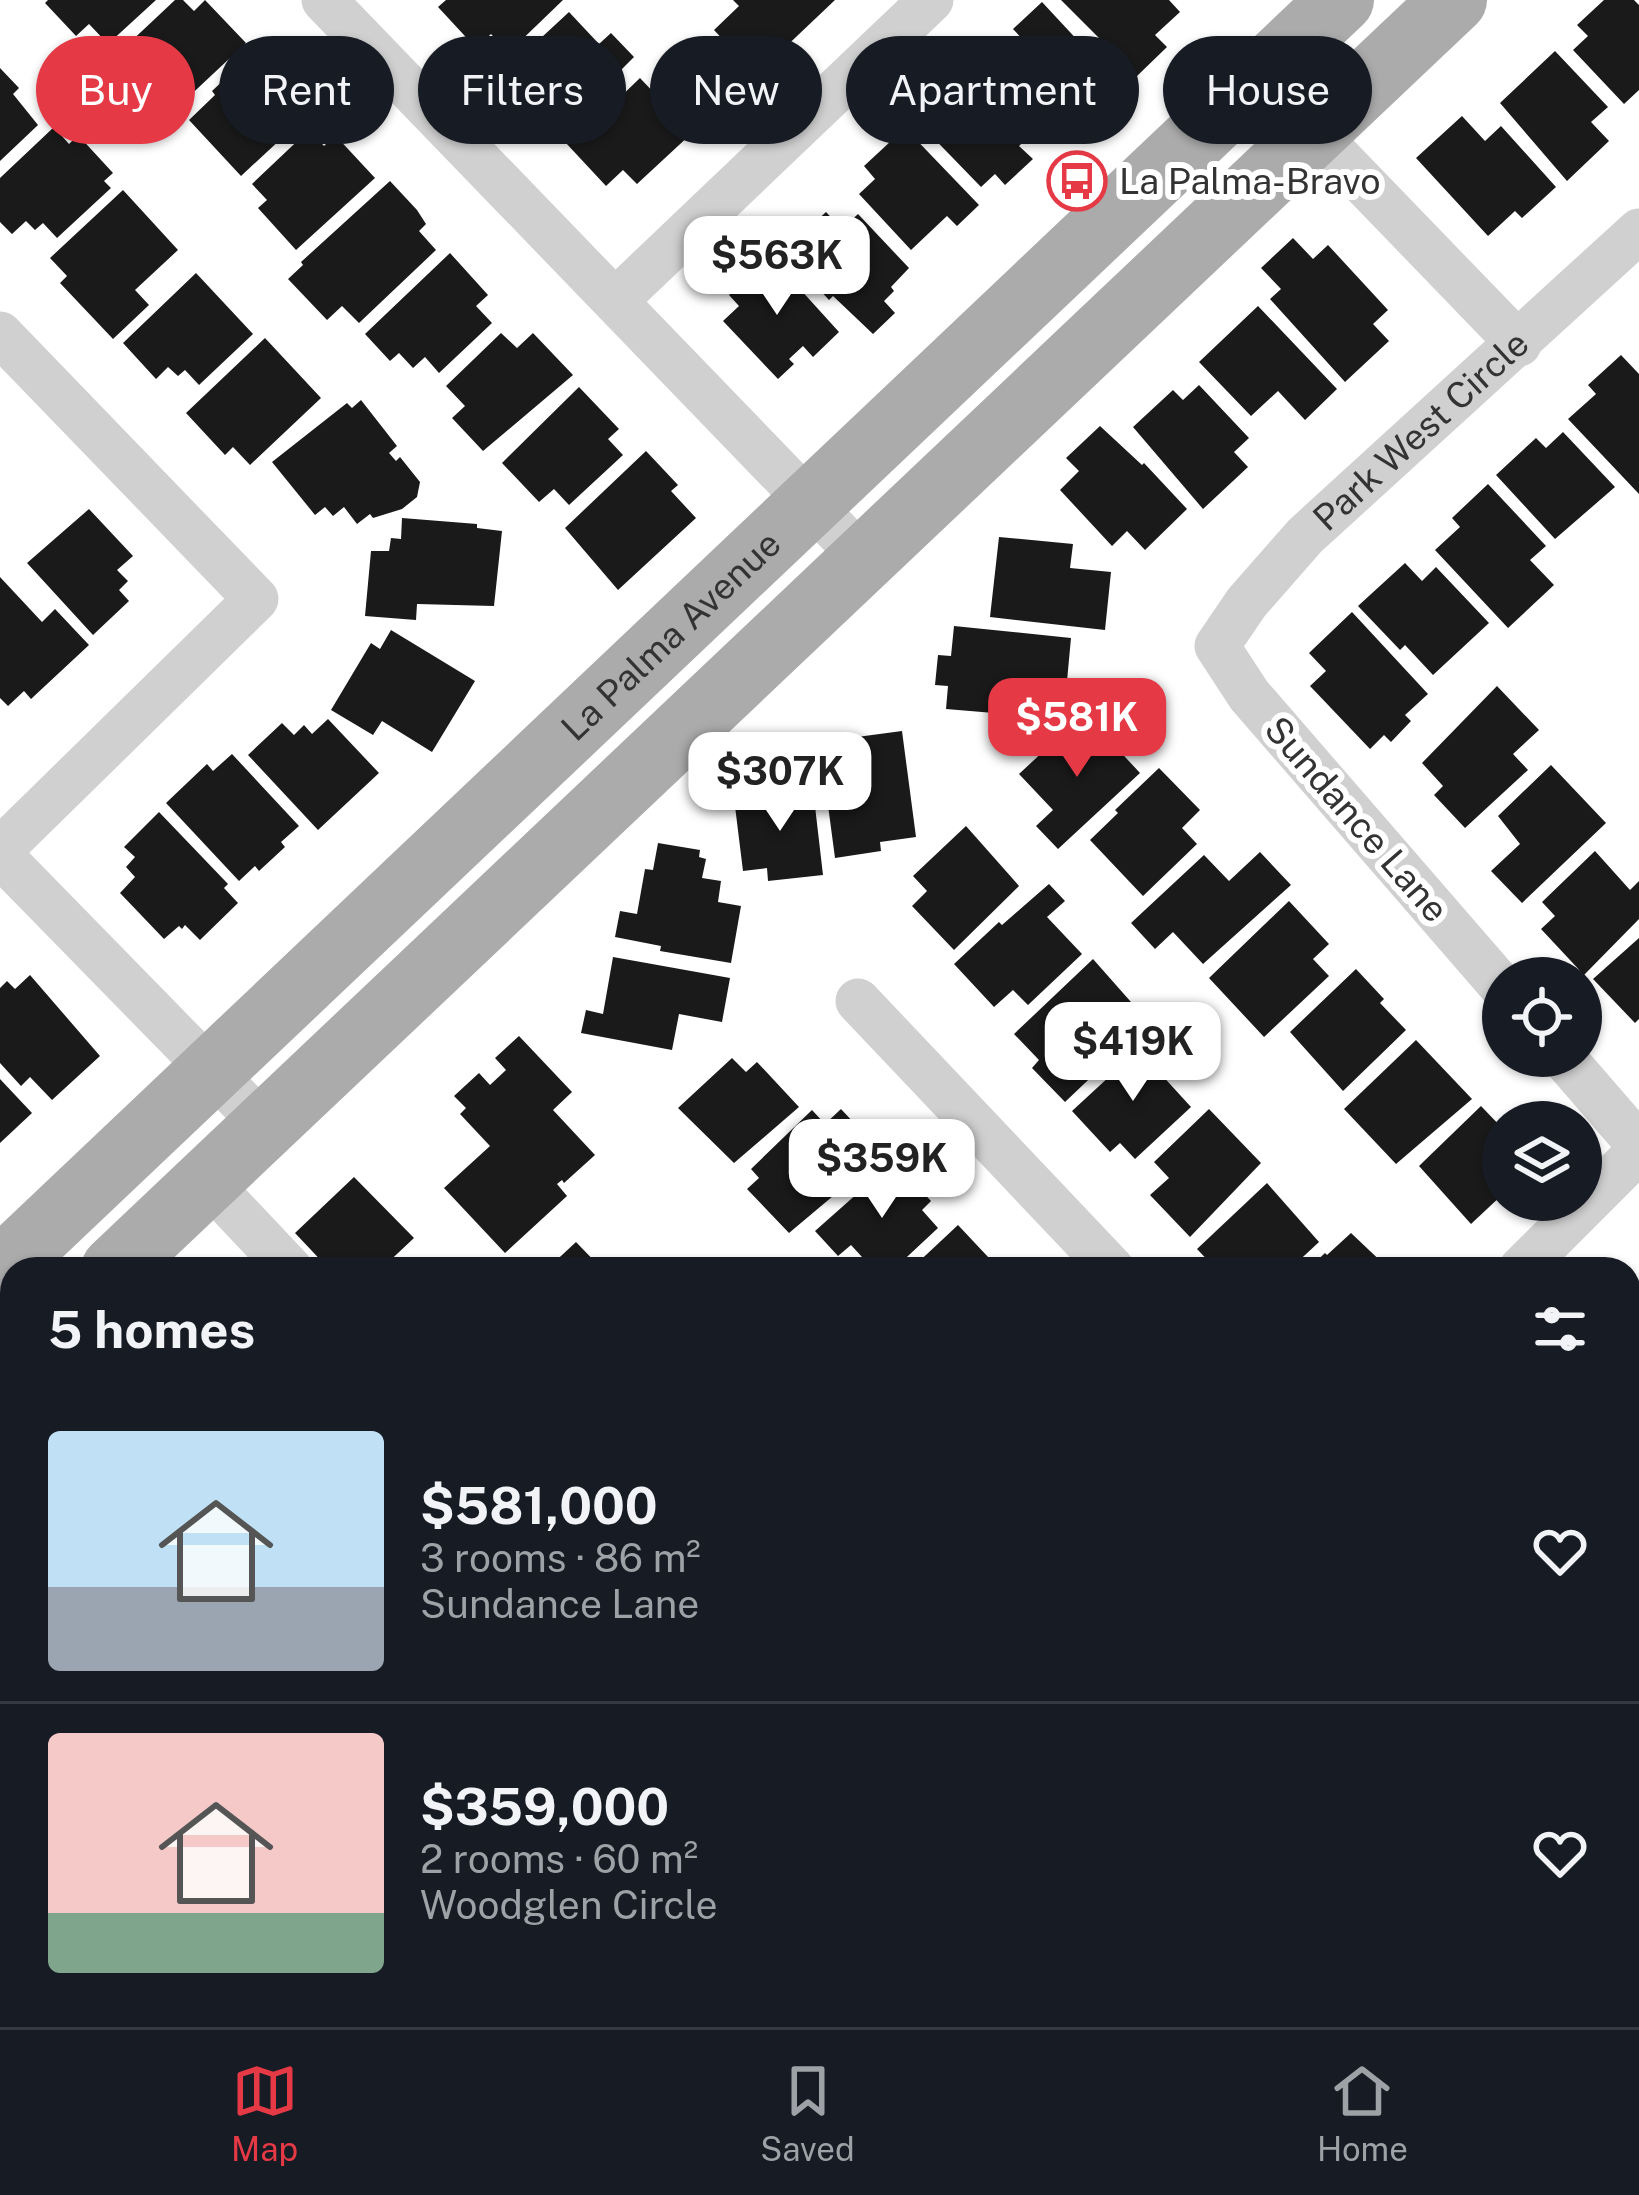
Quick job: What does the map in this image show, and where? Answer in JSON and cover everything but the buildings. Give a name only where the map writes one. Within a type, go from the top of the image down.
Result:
[{"type":"main road","name":"La Palma Avenue","points":[[1303,36],[1341,0]]},
{"type":"main road","points":[[1372,78],[1454,0]]},
{"type":"main road","name":"La Palma Avenue","points":[[14,1257],[1188,144]]},
{"type":"main road","points":[[127,1257],[1302,144]]},
{"type":"street","points":[[324,0],[863,558]]},
{"type":"street","points":[[614,301],[931,0]]},
{"type":"street","points":[[1325,144],[1519,344]]},
{"type":"street","name":"Park West Circle","points":[[1217,646],[1247,602],[1305,536],[1639,231]]},
{"type":"street","points":[[0,334],[256,599],[0,852],[265,1126]]},
{"type":"street","name":"Sundance Lane","points":[[1217,646],[1249,695],[1482,964]]},
{"type":"street","points":[[858,1001],[1101,1257]]},
{"type":"street","points":[[1533,1257],[1639,1148],[1580,1077]]},
{"type":"street","points":[[207,1181],[279,1257]]},
{"type":"place","name":"La Palma-Bravo","points":[[1077,181]]}]
